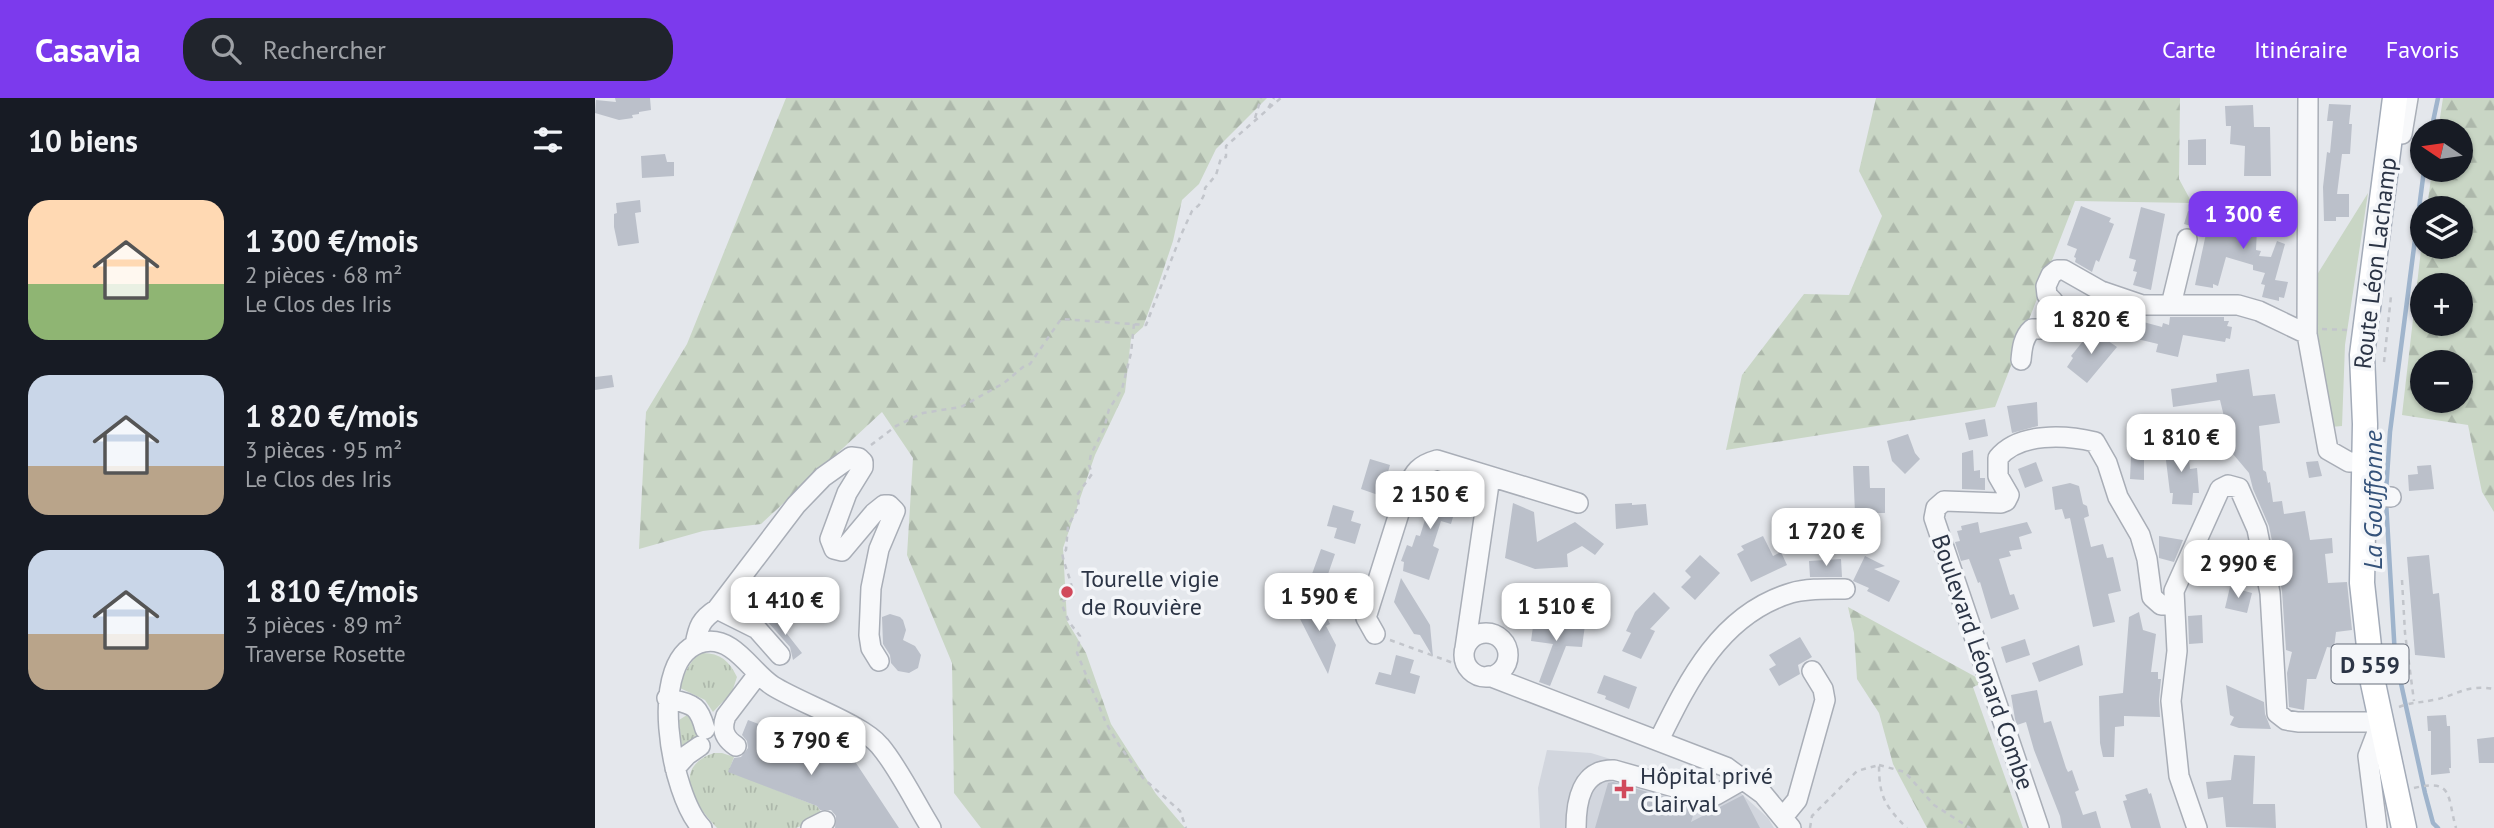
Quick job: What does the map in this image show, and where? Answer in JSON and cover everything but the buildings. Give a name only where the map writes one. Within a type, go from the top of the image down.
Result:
[{"type":"main road","name":"Route Léon Lachamp","points":[[2398,100],[2371,271],[2362,355],[2372,376],[2365,424],[2362,583],[2372,683],[2389,715],[2404,828]]},
{"type":"street","name":"Route Léon Lachamp","points":[[2308,98],[2307,334],[2323,437],[2328,450],[2349,462],[2364,462]]},
{"type":"street","points":[[2171,305],[2187,239]]},
{"type":"street","points":[[2021,360],[2027,333],[2032,329],[2048,326],[2055,309],[2053,301],[2047,295],[2046,286],[2051,275],[2057,270],[2064,270],[2101,291],[2142,305],[2238,305],[2259,311],[2307,334]]},
{"type":"street","name":"Boulevard Léonard Combe","points":[[2039,828],[1934,518],[1935,508],[1944,501],[2006,501],[2009,495],[1998,476],[1998,458],[2005,449],[2017,444],[2063,438],[2095,442],[2107,463],[2118,497],[2140,535],[2147,559],[2152,597],[2161,605],[2173,605]]},
{"type":"street","points":[[695,645],[697,628],[703,618],[717,609],[796,505],[823,477],[851,457],[859,458],[863,467],[847,493],[830,539],[834,549],[842,551],[879,508],[889,505],[895,511],[879,549],[871,588],[869,635],[871,648],[879,661]]},
{"type":"street","points":[[1375,634],[1366,618],[1407,488],[1415,471],[1422,464],[1437,460],[1578,503]]},
{"type":"street","points":[[1490,477],[1464,656],[1469,669],[1726,767],[1763,794],[1788,823],[1825,700],[1823,689],[1812,671]]},
{"type":"street","points":[[2197,828],[2177,764],[2171,701],[2177,651],[2173,591],[2220,489],[2228,485],[2239,488],[2257,529],[2270,593],[2277,713],[2286,720],[2298,722],[2389,715]]},
{"type":"street","points":[[2363,496],[2391,497]]},
{"type":"street","points":[[1659,740],[1700,662],[1718,640],[1744,617],[1793,593],[1845,589]]},
{"type":"street","points":[[717,609],[757,629],[780,655]]},
{"type":"street","points":[[1465,648],[1473,637],[1486,633],[1493,634],[1504,643],[1507,649],[1506,663],[1502,669],[1489,676]]},
{"type":"street","points":[[702,828],[687,808],[680,789],[667,698],[675,670],[684,654],[695,645],[716,641],[729,647],[773,686],[841,721],[880,746],[930,828]]},
{"type":"street","points":[[736,746],[726,736],[723,723],[758,674]]},
{"type":"street","points":[[667,698],[698,709],[703,718],[703,737],[675,768]]},
{"type":"street","points":[[2377,828],[2368,756],[2389,715]]},
{"type":"street","points":[[1576,828],[1579,795],[1596,772],[1614,770],[1706,796],[1716,795],[1744,779]]},
{"type":"path","points":[[1254,121],[1261,98]]},
{"type":"path","points":[[1267,110],[1274,98]]},
{"type":"path","points":[[859,458],[876,440],[909,419],[923,413],[961,407],[1005,383],[1030,364],[1061,319],[1146,325],[1192,211],[1199,205],[1205,188],[1216,175],[1221,158],[1227,157],[1226,146],[1281,98]]},
{"type":"path","points":[[2372,376],[2392,293]]},
{"type":"path","points":[[1134,324],[1131,353],[1122,389],[1109,409],[1104,429],[1091,454],[1091,474],[1077,495],[1078,509],[1068,526],[1066,550],[1062,553],[1071,576],[1073,596],[1064,600],[1062,605],[1069,622],[1080,636],[1077,653],[1105,723],[1143,778],[1179,811],[1186,828]]},
{"type":"path","points":[[2307,334],[2322,329],[2354,331]]},
{"type":"path","points":[[2402,580],[2405,633],[2414,701]]},
{"type":"path","points":[[1375,634],[1450,662]]},
{"type":"path","points":[[2389,715],[2414,701],[2434,700],[2466,688],[2494,689]]},
{"type":"path","points":[[1810,828],[1812,816],[1857,771],[1879,765],[1905,772],[1934,805],[1970,828]]},
{"type":"path","points":[[1879,765],[1879,782],[1887,807],[1907,828]]},
{"type":"path","points":[[2415,788],[2438,785],[2447,791],[2456,828]]},
{"type":"shaded area","name":"Hôpital privé Clairval","points":[[1547,750],[1591,753],[1714,791],[1723,777],[1768,818],[1774,828],[1540,828],[1538,788]]},
{"type":"green space","points":[[786,98],[1267,98],[1216,149],[1199,184],[1182,200],[1173,241],[1143,327],[1131,338],[1125,392],[1095,455],[1063,548],[1067,621],[1086,653],[1111,724],[1156,794],[1185,828],[981,828],[954,793],[952,663],[907,555],[913,458],[882,412],[761,524],[703,531],[639,549],[646,412],[687,344]]},
{"type":"green space","points":[[1876,98],[2180,98],[2179,179],[2192,203],[2075,201],[1995,407],[1726,450],[1742,375],[1804,294],[1849,295],[1882,216],[1859,171]]},
{"type":"green space","points":[[2443,98],[2494,98],[2494,512],[2482,492],[2468,425],[2402,415],[2411,336],[2473,336],[2473,273],[2418,273],[2420,259],[2473,259],[2473,196],[2429,196],[2430,182],[2473,182],[2473,119],[2440,119]]},
{"type":"green space","points":[[2368,193],[2345,345],[2342,426],[2331,427],[2315,312],[2315,278]]},
{"type":"green space","points":[[1848,607],[1985,682],[1973,687],[2023,828],[1927,828],[1893,764],[1879,713],[1857,679],[1854,633]]},
{"type":"green space","points":[[700,653],[723,658],[737,677],[732,692],[713,712],[705,700],[680,688],[687,669]]},
{"type":"green space","points":[[687,715],[695,718],[699,734],[697,740],[682,748],[679,720]]},
{"type":"green space","points":[[714,753],[734,757],[729,771],[817,806],[824,816],[796,828],[717,828],[695,798],[690,777],[693,768],[701,760]]},
{"type":"waterway","name":"La Gouffonne","points":[[2434,119],[2438,98]]},
{"type":"waterway","name":"La Gouffonne","points":[[2386,492],[2390,432],[2422,182]]},
{"type":"waterway","name":"La Gouffonne","points":[[2386,501],[2395,656],[2425,793],[2433,823],[2438,828]]},
{"type":"place","name":"Tourelle vigie de Rouvière","points":[[1067,592]]},
{"type":"place","name":"Hôpital privé Clairval","points":[[1624,789]]}]
